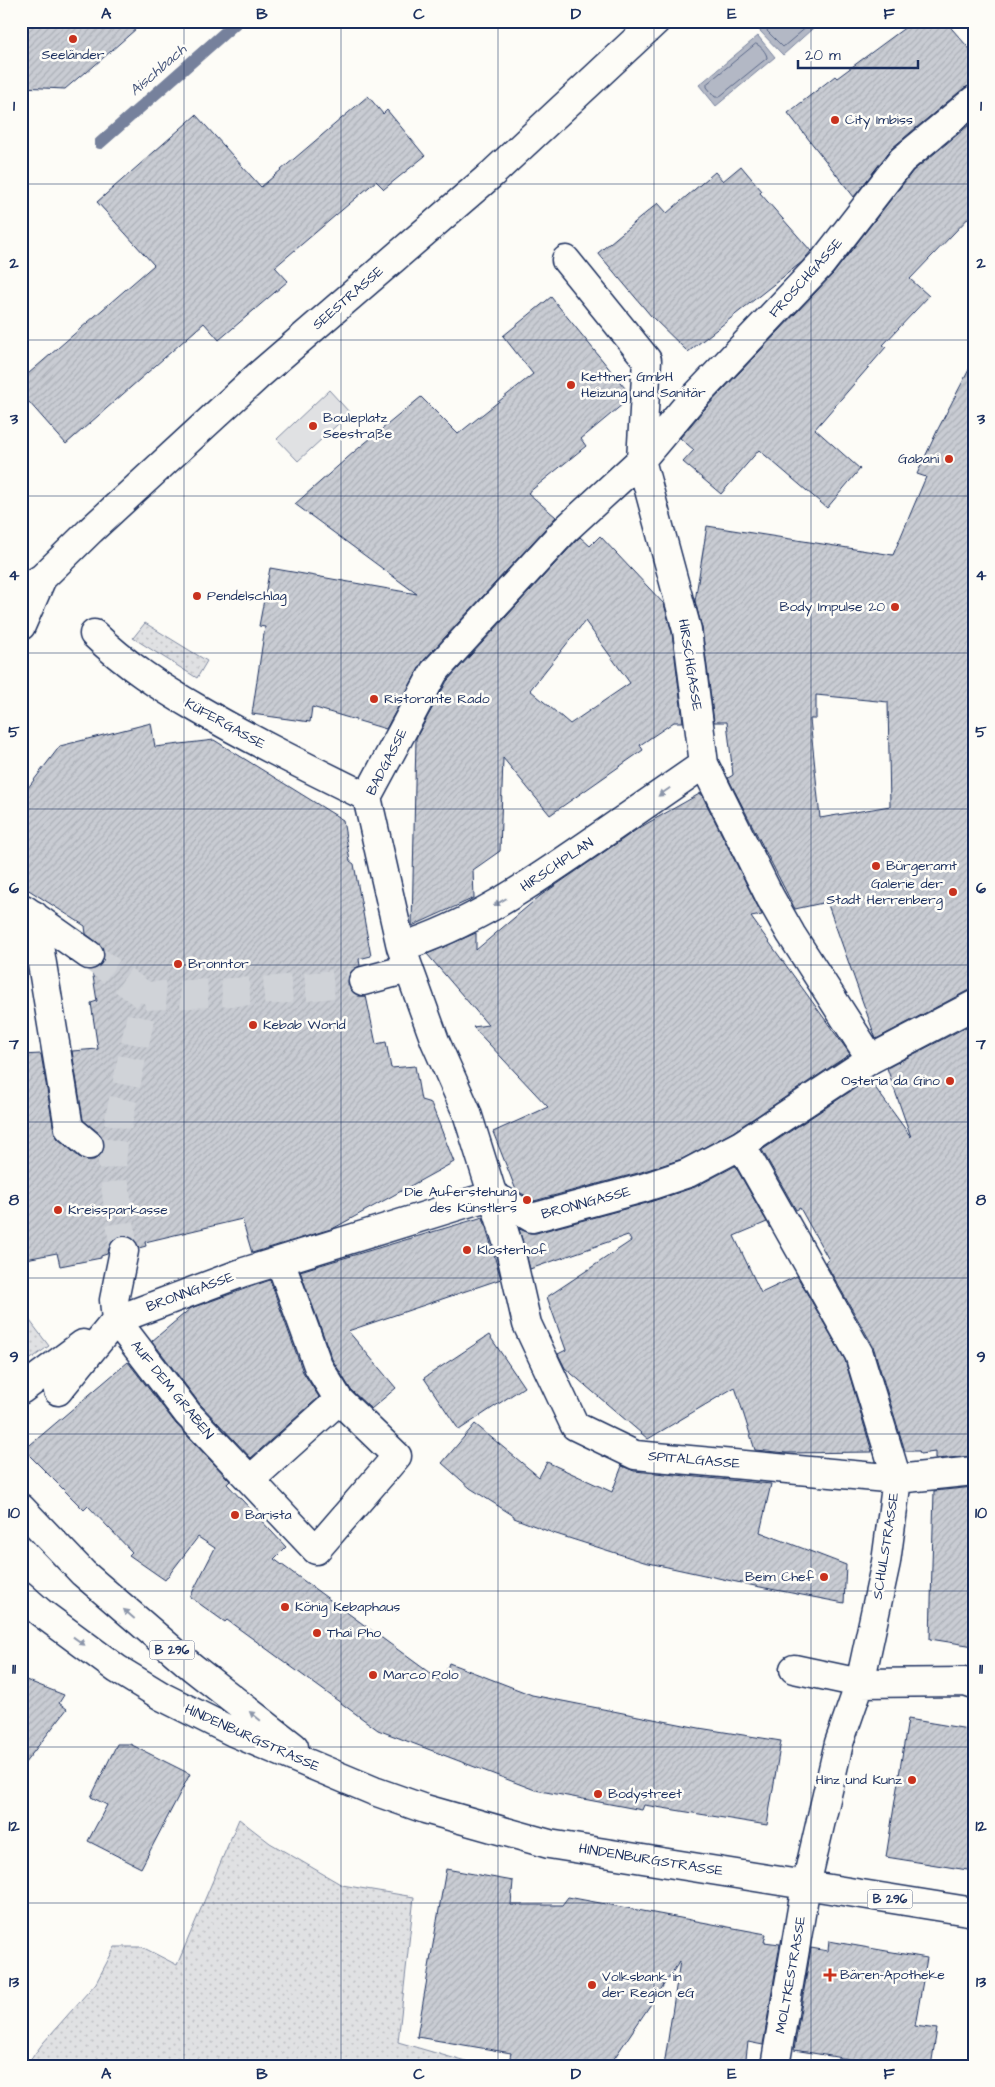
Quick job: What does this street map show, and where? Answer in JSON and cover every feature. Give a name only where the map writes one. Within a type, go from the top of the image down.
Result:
[{"type":"street","name":"SEESTRASSE","points":[[21,626],[32,584],[259,375],[492,174],[656,21]]},
{"type":"street","name":"FROSCHGASSE","points":[[641,460],[690,402],[822,263],[902,160],[974,100]]},
{"type":"street","name":"HIRSCHGASSE","points":[[566,260],[647,360],[641,460],[687,630],[704,764],[787,927],[871,1059]]},
{"type":"street","name":"BADGASSE","points":[[492,1195],[467,1113],[436,1041],[404,958],[367,797],[434,672],[565,530],[641,460]]},
{"type":"street","name":"KÜFERGASSE","points":[[94,634],[117,656],[160,686],[238,733],[367,797]]},
{"type":"street","name":"HIRSCHPLAN","points":[[404,958],[432,937],[507,898],[562,863],[704,764]]},
{"type":"street","points":[[27,911],[89,955]]},
{"type":"street","points":[[27,911],[69,1128],[89,1145]]},
{"type":"street","points":[[363,981],[404,958]]},
{"type":"street","name":"BRONNGASSE","points":[[21,1390],[116,1320],[280,1261],[492,1195],[532,1218],[644,1188],[688,1173],[741,1145],[871,1059],[974,1005]]},
{"type":"street","name":"SCHULSTRASSE","points":[[741,1145],[859,1354],[897,1479],[886,1562],[860,1683],[839,1743],[806,1885]]},
{"type":"street","name":"SPITALGASSE","points":[[492,1195],[511,1254],[528,1324],[575,1426],[635,1455],[897,1479],[974,1471]]},
{"type":"street","points":[[58,1391],[116,1320],[114,1300],[124,1251]]},
{"type":"street","name":"AUF DEM GRABEN","points":[[116,1320],[188,1414],[316,1550],[397,1456],[338,1400],[318,1366],[280,1261]]},
{"type":"street","points":[[250,1480],[338,1400]]},
{"type":"street","name":"HINDENBURGSTRASSE","points":[[21,1508],[83,1573],[136,1620],[298,1751],[337,1775]]},
{"type":"street","name":"HINDENBURGSTRASSE","points":[[21,1595],[40,1612],[117,1668],[163,1697],[233,1732],[425,1809],[549,1844],[974,1912]]},
{"type":"street","points":[[794,1669],[860,1683],[965,1682],[974,1685]]},
{"type":"street","name":"MOLTKESTRASSE","points":[[775,2066],[806,1885]]},
{"type":"shaded area","name":"Bouleplatz Seestraße","points":[[329,390],[350,413],[298,461],[277,439]]},
{"type":"shaded area","points":[[145,623],[207,661],[197,678],[133,638]]},
{"type":"shaded area","points":[[21,1309],[49,1346],[21,1366]]},
{"type":"shaded area","points":[[239,1819],[270,1843],[342,1885],[414,1897],[398,2042],[470,2063],[470,2066],[26,2066],[43,2043],[96,1983],[115,1947],[142,1947],[177,1965]]},
{"type":"water","points":[[768,21],[821,21],[783,55],[759,30]]},
{"type":"water","points":[[758,36],[775,57],[716,106],[699,85]]},
{"type":"building","name":"Seeländer","points":[[21,21],[145,21],[65,89],[21,87]]},
{"type":"building","points":[[914,21],[945,21],[974,54],[974,85],[964,88],[892,148],[854,197],[788,113],[835,76],[837,78]]},
{"type":"building","points":[[368,96],[383,114],[387,110],[425,156],[384,189],[376,181],[275,267],[288,281],[219,340],[204,323],[66,444],[21,393],[21,380],[154,265],[97,202],[196,115],[261,187]]},
{"type":"building","points":[[974,121],[974,212],[910,279],[929,296],[883,345],[886,347],[815,429],[860,469],[827,508],[759,450],[721,494],[683,462],[694,450],[680,438],[702,412],[833,274],[913,171]]},
{"type":"building","points":[[741,166],[762,191],[760,193],[811,251],[802,262],[688,352],[651,316],[598,253],[658,203],[667,213],[715,172],[723,181]]},
{"type":"building","points":[[551,297],[629,393],[629,399],[581,439],[586,446],[528,493],[556,517],[423,661],[386,729],[312,707],[310,722],[252,714],[265,627],[259,626],[270,568],[417,594],[295,504],[421,397],[458,434],[533,374],[503,336]]},
{"type":"building","points":[[974,360],[974,990],[967,991],[876,1039],[827,902],[795,909],[728,778],[733,775],[727,722],[714,722],[702,628],[695,601],[707,526],[893,555],[926,477],[917,474]],"holes":[[[816,695],[888,702],[890,806],[820,818],[810,719],[816,719]]]},
{"type":"building","points":[[600,536],[664,604],[672,633],[683,722],[674,722],[640,745],[643,750],[550,815],[503,758],[500,851],[473,870],[474,898],[412,926],[416,738],[447,681],[580,537],[590,546]],"holes":[[[585,621],[630,683],[570,724],[530,690]]]},
{"type":"building","points":[[151,723],[155,747],[214,740],[343,820],[350,861],[354,864],[371,956],[359,959],[360,966],[352,970],[348,977],[348,985],[352,992],[358,996],[366,996],[376,1044],[386,1042],[391,1068],[415,1066],[421,1100],[431,1103],[454,1162],[334,1228],[252,1253],[242,1219],[145,1242],[146,1246],[139,1248],[134,1239],[120,1236],[112,1241],[107,1254],[101,1256],[101,1258],[60,1266],[57,1253],[21,1260],[21,1055],[41,1054],[54,1131],[58,1139],[79,1157],[86,1160],[94,1160],[101,1155],[104,1148],[104,1140],[99,1133],[83,1120],[72,1051],[98,1049],[91,1003],[97,1001],[92,970],[101,964],[105,956],[103,948],[86,934],[85,926],[21,885],[21,797],[60,746]]},
{"type":"building","points":[[701,793],[762,915],[751,917],[850,1054],[733,1132],[682,1159],[534,1201],[516,1190],[493,1132],[548,1107],[473,1027],[488,1025],[427,954],[476,933],[476,950],[540,896],[639,828]]},
{"type":"building","points":[[974,1023],[974,1456],[935,1459],[935,1452],[920,1454],[919,1451],[905,1451],[873,1346],[825,1262],[829,1260],[800,1208],[796,1210],[762,1150],[869,1079],[911,1137],[887,1068]]},
{"type":"building","points":[[735,1166],[767,1222],[734,1236],[761,1293],[797,1276],[845,1360],[872,1452],[787,1453],[755,1450],[735,1387],[648,1439],[565,1368],[558,1354],[566,1350],[547,1297],[631,1241],[628,1235],[530,1269],[519,1229],[536,1233],[647,1203],[695,1187]]},
{"type":"building","points":[[483,1217],[501,1279],[348,1331],[396,1388],[371,1409],[351,1390],[332,1359],[300,1271]]},
{"type":"building","points":[[270,1280],[303,1372],[319,1397],[251,1458],[200,1404],[152,1341],[191,1308]]},
{"type":"building","points":[[489,1335],[524,1387],[459,1430],[424,1378]]},
{"type":"building","points":[[128,1362],[176,1424],[230,1481],[227,1484],[286,1547],[274,1559],[442,1682],[449,1663],[532,1695],[699,1728],[781,1741],[767,1825],[644,1805],[642,1810],[535,1790],[378,1730],[227,1620],[225,1622],[190,1597],[215,1548],[198,1537],[165,1580],[129,1555],[132,1552],[88,1506],[84,1510],[24,1450]]},
{"type":"building","points":[[475,1424],[539,1477],[547,1462],[612,1492],[622,1466],[634,1471],[771,1484],[760,1532],[846,1565],[844,1603],[644,1562],[553,1533],[514,1518],[514,1516],[470,1488],[442,1463]]},
{"type":"building","points":[[974,1487],[974,1646],[930,1639],[934,1491]]},
{"type":"building","points":[[21,1678],[64,1695],[59,1703],[67,1709],[21,1768]]},
{"type":"building","points":[[908,1719],[974,1730],[974,1871],[886,1857]]},
{"type":"building","points":[[117,1744],[130,1744],[190,1774],[141,1868],[88,1841],[107,1805],[91,1797]]},
{"type":"building","name":"Volksbank in der Region eG","points":[[446,1869],[513,1881],[511,1905],[562,1905],[568,1897],[766,1934],[764,1942],[780,1944],[763,2045],[748,2042],[745,2066],[664,2066],[680,1961],[609,2066],[508,2066],[511,2053],[417,2037]]},
{"type":"building","points":[[829,1941],[927,1958],[915,2026],[937,2029],[931,2066],[891,2066],[794,2050],[811,1948],[828,1951]]},
{"type":"waterway","name":"Aischbach","points":[[100,143],[238,21]]},
{"type":"tunnel","points":[[89,955],[145,996]]},
{"type":"tunnel","points":[[124,1251],[112,1162],[114,1143],[145,996],[277,990],[363,981]]},
{"type":"place","name":"Seeländer","points":[[73,39]]},
{"type":"place","name":"City Imbiss","points":[[835,120]]},
{"type":"place","name":"Kettner GmbH Heizung und Sanitär","points":[[571,385]]},
{"type":"place","name":"Bouleplatz Seestraße","points":[[313,426]]},
{"type":"place","name":"Gabani","points":[[949,459]]},
{"type":"place","name":"Pendelschlag","points":[[197,596]]},
{"type":"place","name":"Body Impulse 20","points":[[895,607]]},
{"type":"place","name":"Ristorante Rado","points":[[374,699]]},
{"type":"place","name":"Bürgeramt","points":[[876,866]]},
{"type":"place","name":"Galerie der Stadt Herrenberg","points":[[953,892]]},
{"type":"place","name":"Bronntor","points":[[178,964]]},
{"type":"place","name":"Kebab World","points":[[253,1025]]},
{"type":"place","name":"Osteria da Gino","points":[[950,1081]]},
{"type":"place","name":"Die Auferstehung des Künstlers","points":[[527,1200]]},
{"type":"place","name":"Kreissparkasse","points":[[58,1210]]},
{"type":"place","name":"Klosterhof","points":[[467,1250]]},
{"type":"place","name":"Barista","points":[[235,1515]]},
{"type":"place","name":"Beim Chef","points":[[824,1577]]},
{"type":"place","name":"König Kebaphaus","points":[[285,1607]]},
{"type":"place","name":"Thai Pho","points":[[317,1633]]},
{"type":"place","name":"Marco Polo","points":[[373,1675]]},
{"type":"place","name":"Hinz und Kunz","points":[[912,1780]]},
{"type":"place","name":"Bodystreet","points":[[598,1794]]},
{"type":"place","name":"Bären-Apotheke","points":[[830,1975]]},
{"type":"place","name":"Volksbank in der Region eG","points":[[592,1985]]}]
